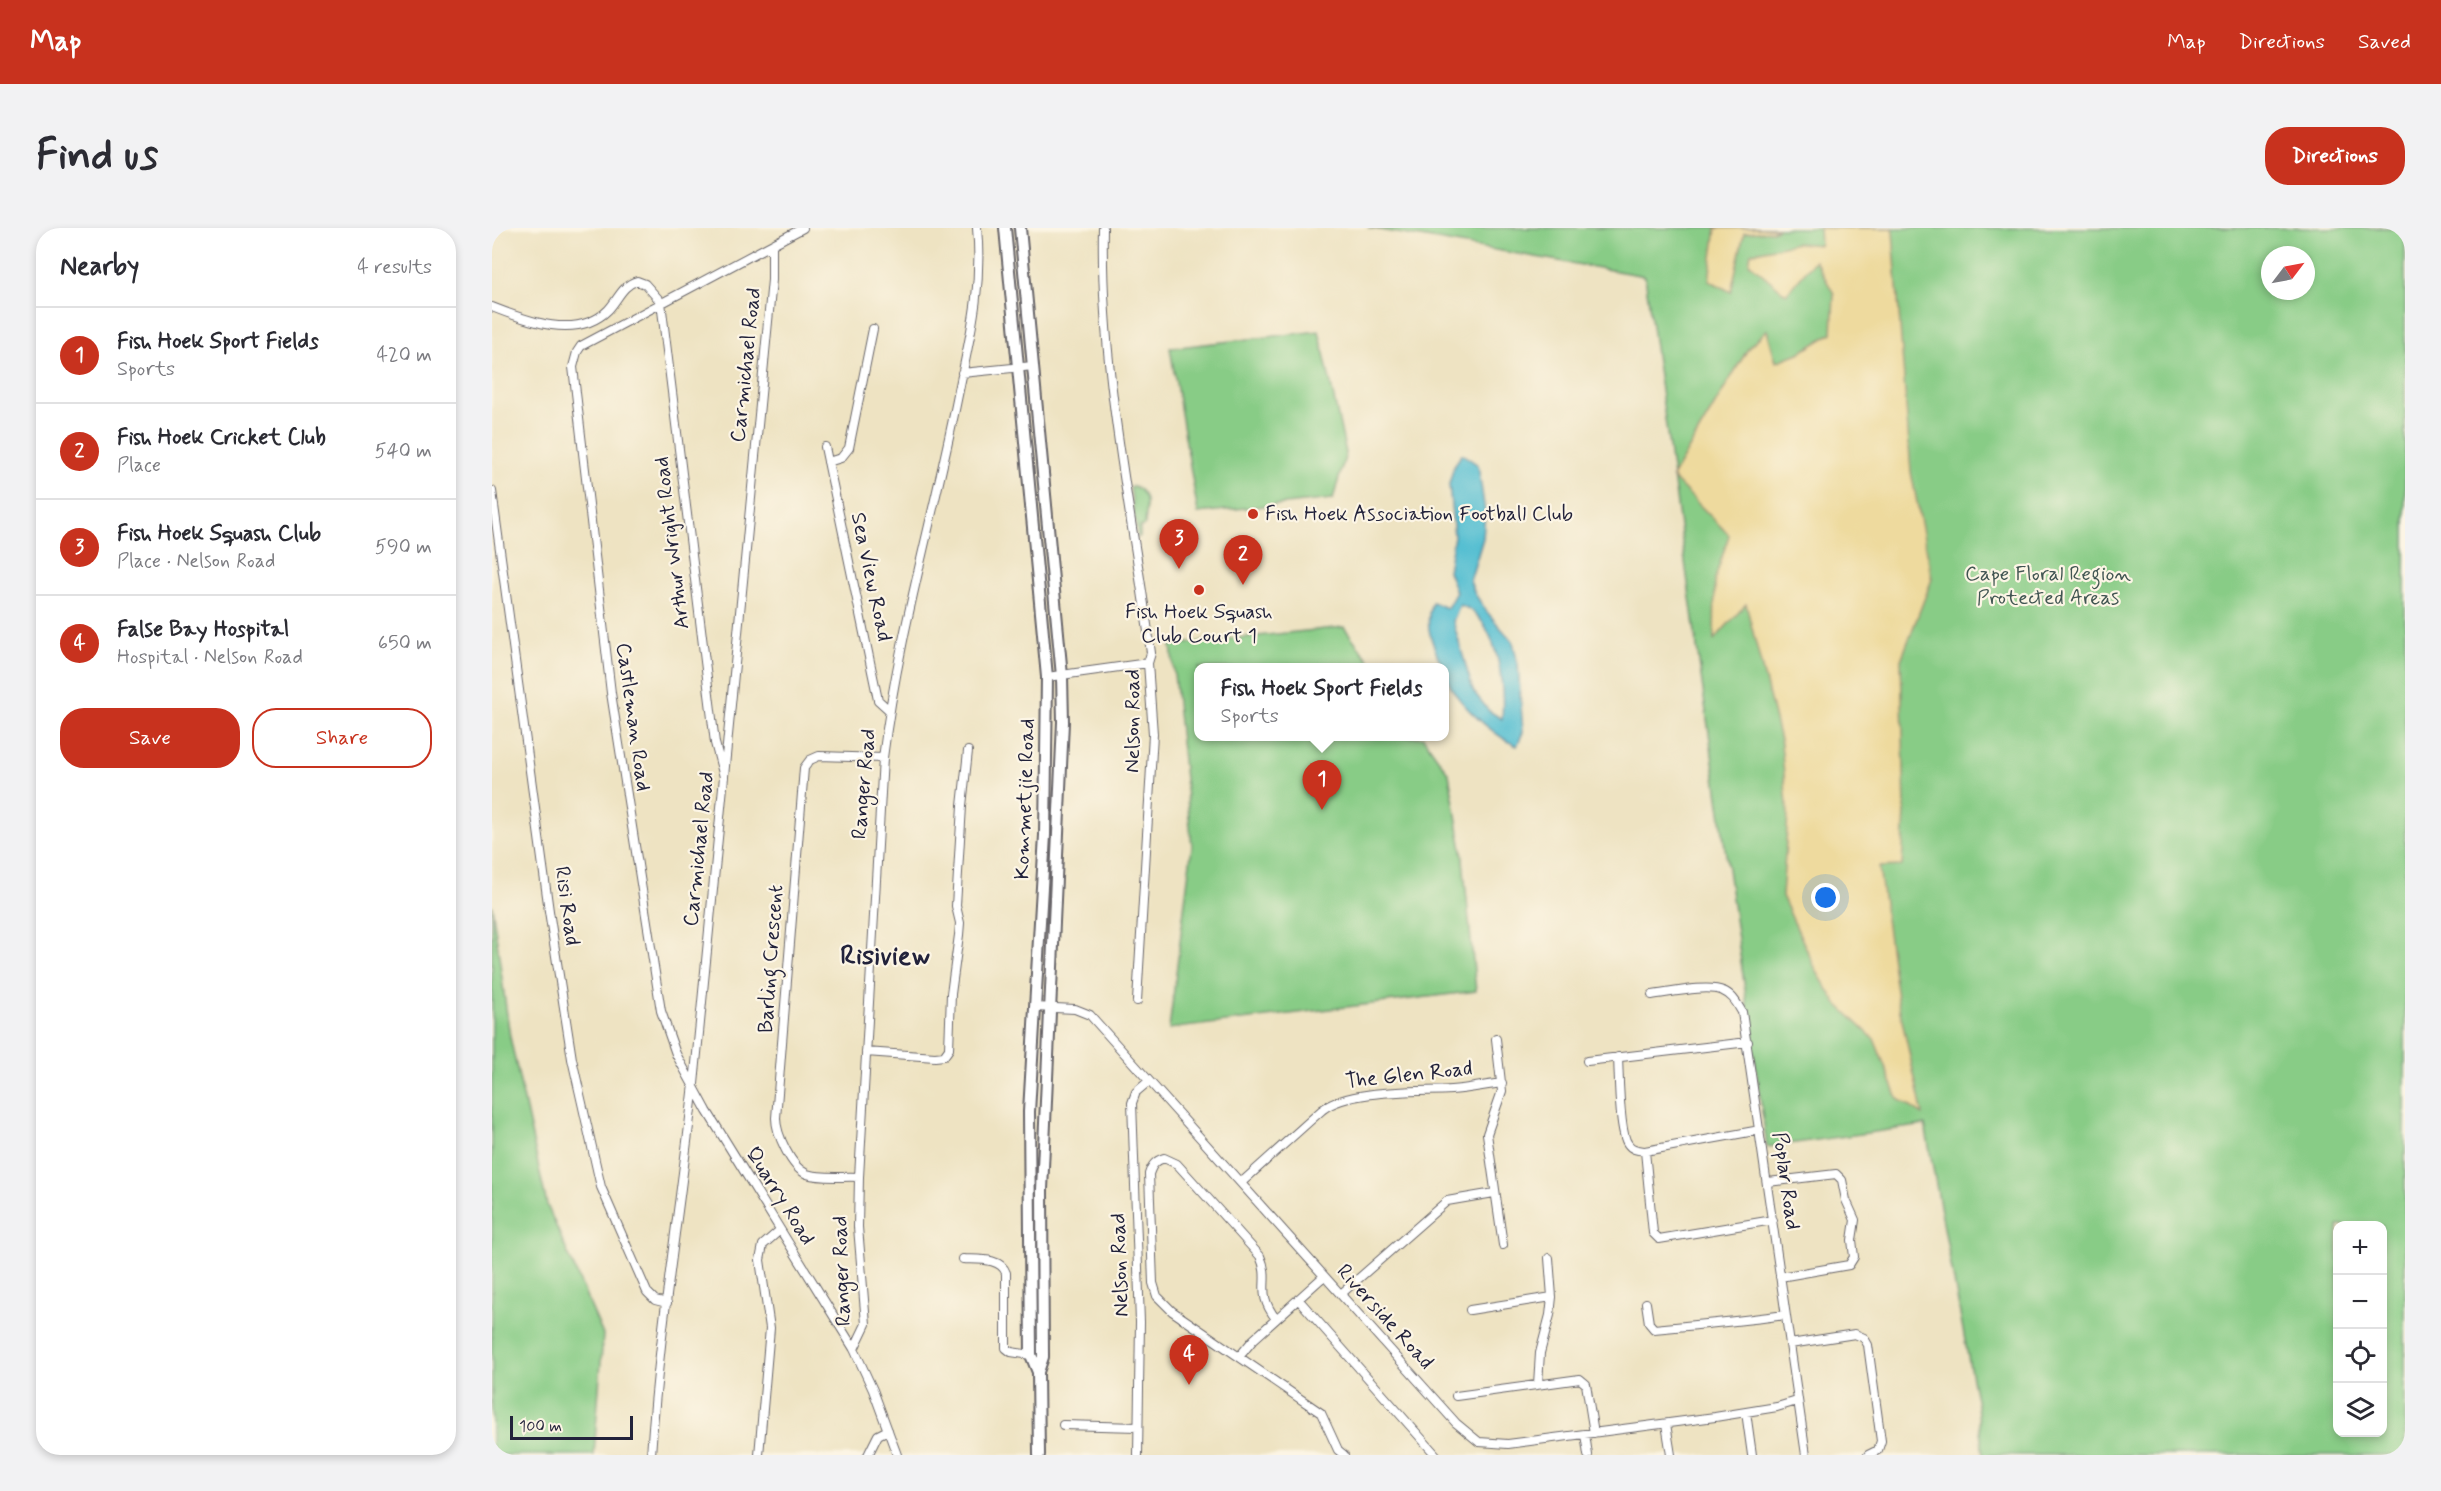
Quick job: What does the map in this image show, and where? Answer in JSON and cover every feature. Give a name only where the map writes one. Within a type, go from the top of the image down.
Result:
[{"type":"main road","name":"Kommetjie Road","points":[[1005,228],[1047,677],[1045,835],[1029,1112],[1031,1355],[1038,1372]]},
{"type":"main road","name":"Kommetjie Road","points":[[1020,228],[1062,676],[1063,722],[1042,1190],[1043,1357],[1038,1372],[1039,1455]]},
{"type":"street","points":[[492,307],[542,325],[580,324],[602,315],[627,286],[637,280],[645,284],[661,302],[803,228]]},
{"type":"street","name":"Ranger Road","points":[[854,1349],[866,1324],[858,1227],[859,1177],[883,758],[889,710],[978,294],[977,228]]},
{"type":"street","name":"Nelson Road","points":[[1103,228],[1104,306],[1112,386],[1151,653],[1148,663],[1153,734],[1137,1001]]},
{"type":"street","name":"Carmichael Road","points":[[651,1455],[693,1087],[724,778],[772,280],[772,244]]},
{"type":"street","name":"Castleman Road","points":[[661,302],[581,346],[573,362],[623,779],[661,1011],[676,1054],[693,1087]]},
{"type":"street","name":"Arthur Wright Road","points":[[661,302],[715,743],[724,778]]},
{"type":"street","points":[[828,462],[841,458],[849,448],[873,329]]},
{"type":"street","points":[[962,373],[1033,366]]},
{"type":"street","name":"Sea View Road","points":[[825,447],[878,700],[889,710]]},
{"type":"street","name":"Risi Road","points":[[492,491],[553,934],[577,1079],[601,1188],[647,1292],[655,1300],[667,1303]]},
{"type":"street","points":[[1047,677],[1148,663]]},
{"type":"street","points":[[866,1053],[935,1057],[944,1056],[949,1049],[951,994],[959,935],[956,906],[968,751]]},
{"type":"street","name":"Barling Crescent","points":[[859,1177],[808,1174],[802,1171],[779,1138],[776,1118],[804,768],[810,760],[819,756],[883,758]]},
{"type":"street","name":"Poplar Road","points":[[1652,995],[1709,989],[1722,990],[1734,999],[1742,1012],[1761,1130],[1806,1455]]},
{"type":"street","name":"Riverside Road","points":[[1035,1007],[1075,1009],[1090,1015],[1242,1182],[1455,1423],[1479,1442],[1496,1444],[1666,1424],[1777,1407],[1797,1401]]},
{"type":"street","points":[[1496,1039],[1502,1083],[1501,1097],[1487,1134],[1503,1245]]},
{"type":"street","points":[[1587,1061],[1748,1042]]},
{"type":"street","points":[[1618,1057],[1624,1135],[1630,1147],[1645,1151],[1761,1130]]},
{"type":"street","name":"Nelson Road","points":[[1138,1455],[1140,1322],[1132,1103],[1136,1092],[1149,1081]]},
{"type":"street","name":"The Glen Road","points":[[1242,1182],[1322,1110],[1335,1102],[1405,1091],[1452,1090],[1502,1083]]},
{"type":"street","name":"Quarry Road","points":[[693,1087],[854,1349],[873,1390],[897,1455]]},
{"type":"street","points":[[1645,1151],[1653,1233],[1659,1239],[1773,1220]]},
{"type":"street","points":[[1276,1319],[1266,1306],[1263,1295],[1265,1271],[1260,1256],[1177,1164],[1171,1159],[1164,1158],[1152,1165],[1149,1174],[1153,1283],[1163,1304],[1321,1413],[1338,1450],[1344,1455]]},
{"type":"street","points":[[1768,1182],[1836,1174],[1842,1180],[1846,1200],[1855,1220],[1852,1240],[1854,1257],[1849,1265],[1780,1277]]},
{"type":"street","points":[[1341,1294],[1447,1202],[1494,1193]]},
{"type":"street","points":[[759,1455],[770,1328],[760,1260],[763,1245],[780,1230]]},
{"type":"street","points":[[1538,1384],[1540,1353],[1550,1315],[1552,1297],[1549,1258]]},
{"type":"street","points":[[963,1259],[998,1262],[1004,1267],[1006,1273],[1006,1348],[1011,1352],[1031,1355]]},
{"type":"street","points":[[1239,1357],[1252,1340],[1324,1276]]},
{"type":"street","points":[[1470,1310],[1552,1297]]},
{"type":"street","points":[[1298,1299],[1436,1455]]},
{"type":"street","points":[[1646,1303],[1649,1323],[1654,1329],[1785,1315]]},
{"type":"street","points":[[1790,1344],[1856,1334],[1864,1338],[1868,1345],[1881,1442],[1878,1450],[1868,1455]]},
{"type":"street","points":[[1456,1396],[1574,1379],[1584,1381],[1587,1387],[1594,1433]]},
{"type":"street","points":[[1746,1412],[1752,1455]]},
{"type":"street","points":[[1666,1424],[1671,1455]]},
{"type":"street","points":[[1063,1425],[1138,1428]]},
{"type":"street","points":[[868,1455],[878,1436],[888,1430]]},
{"type":"street","points":[[1585,1434],[1588,1455]]},
{"type":"green space","name":"Cape Floral Region Protected Areas","points":[[1368,228],[2405,228],[2405,1455],[1983,1455],[1977,1405],[1925,1125],[1767,1147],[1645,276]]},
{"type":"green space","points":[[1319,331],[1346,453],[1333,499],[1198,513],[1170,348]]},
{"type":"green space","points":[[1133,486],[1143,492],[1146,502],[1145,525],[1140,527],[1138,538],[1130,487]]},
{"type":"green space","points":[[1344,627],[1371,663],[1194,663],[1194,741],[1426,741],[1449,774],[1462,850],[1476,991],[1169,1029],[1192,846],[1171,645]]},
{"type":"green space","points":[[492,905],[510,1037],[547,1205],[603,1335],[594,1455],[492,1455]]},
{"type":"sand","points":[[1716,228],[1779,228],[1772,231],[1744,233],[1731,292],[1709,280]]},
{"type":"sand","points":[[1819,228],[1892,228],[1893,232],[1911,472],[1932,579],[1901,660],[1905,810],[1902,866],[1879,867],[1897,998],[1923,1115],[1898,1099],[1874,1039],[1836,1003],[1817,972],[1782,896],[1788,814],[1781,744],[1746,604],[1714,640],[1715,579],[1729,535],[1672,477],[1749,347],[1767,330],[1776,362],[1801,352],[1832,333],[1834,294],[1815,260],[1786,294],[1749,263],[1751,253],[1797,243],[1820,245]]},
{"type":"water","points":[[1462,454],[1478,465],[1485,512],[1483,538],[1470,581],[1475,594],[1487,612],[1513,642],[1518,665],[1523,732],[1517,746],[1484,724],[1462,702],[1449,683],[1449,663],[1440,663],[1430,635],[1428,620],[1432,602],[1447,608],[1456,592],[1448,571],[1454,536],[1449,484],[1454,466]],"holes":[[[1460,605],[1473,612],[1483,623],[1491,638],[1500,672],[1502,719],[1489,711],[1473,691],[1453,621]]]},
{"type":"place","name":"Fish Hoek Association Football Club","points":[[1253,514]]},
{"type":"place","name":"Fish Hoek Squash Club","points":[[1179,569]]},
{"type":"place","name":"Fish Hoek Cricket Club","points":[[1243,585]]},
{"type":"place","name":"Fish Hoek Squash Club Court 1","points":[[1199,590]]},
{"type":"place","name":"Fish Hoek Sport Fields","points":[[1322,810]]},
{"type":"place","name":"False Bay Hospital","points":[[1189,1385]]},
{"type":"district","name":"Risiview","points":[[885,956]]}]
